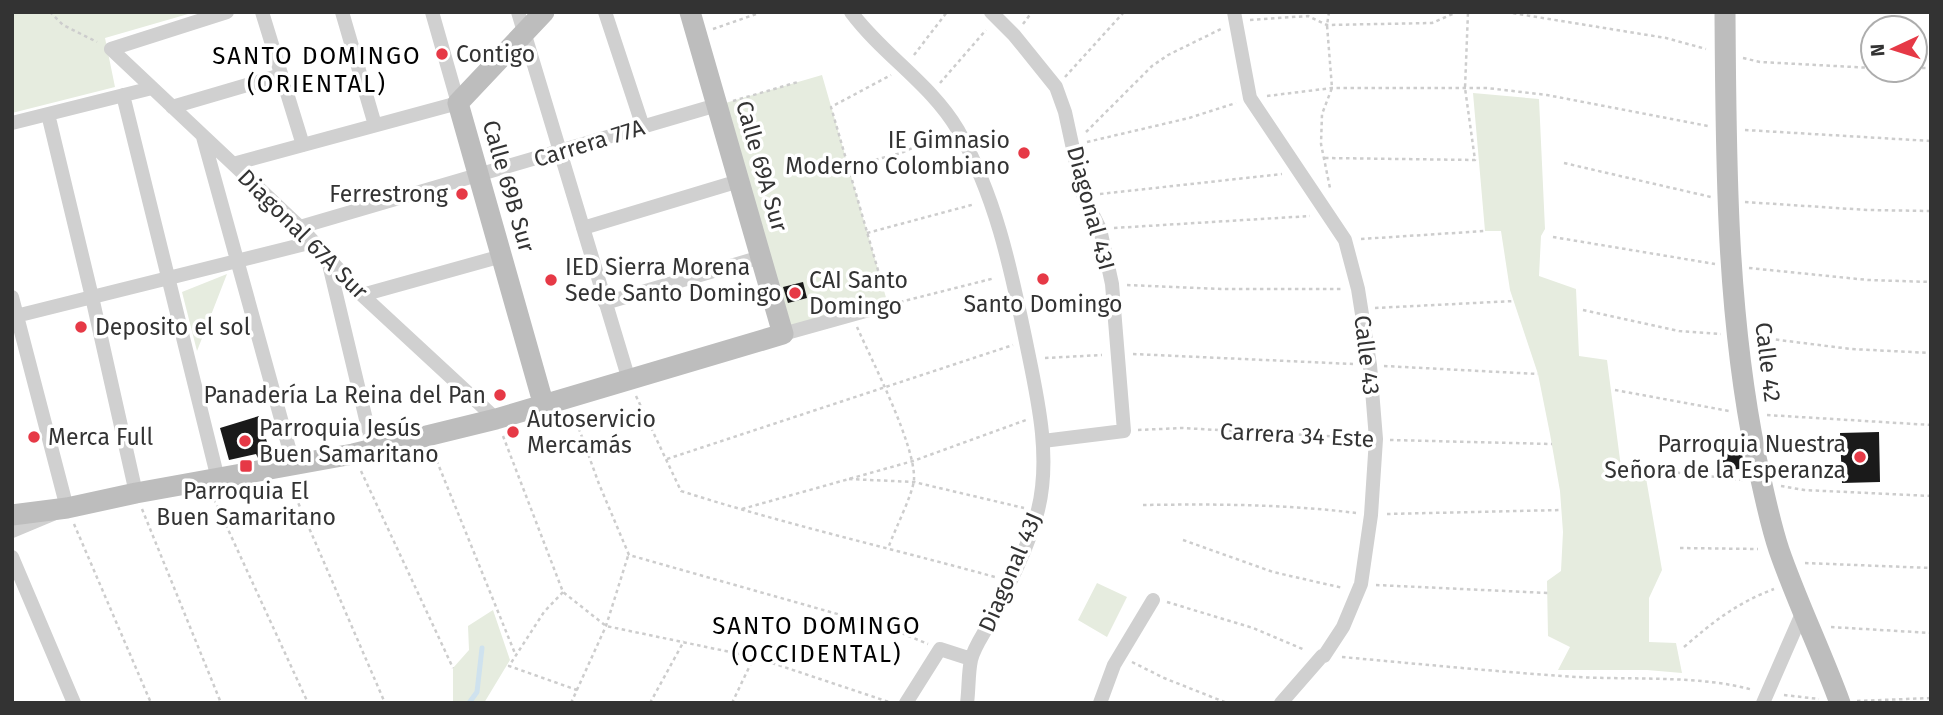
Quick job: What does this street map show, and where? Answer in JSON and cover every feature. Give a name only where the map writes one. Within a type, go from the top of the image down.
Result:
[{"type":"street","points":[[111,48],[228,12]]},
{"type":"street","points":[[262,12],[303,145]]},
{"type":"street","points":[[342,12],[376,125]]},
{"type":"street","points":[[432,12],[458,103]]},
{"type":"street","points":[[518,12],[629,380]]},
{"type":"street","points":[[233,164],[458,103],[544,12]]},
{"type":"street","points":[[605,12],[643,127]]},
{"type":"street","name":"Calle 69A Sur","points":[[690,12],[783,334]]},
{"type":"street","name":"Diagonal 43J","points":[[851,12],[883,49],[930,94],[957,129],[992,200],[1031,359],[1043,441],[1038,511],[1011,582],[971,659],[967,703]]},
{"type":"street","name":"Calle 43","points":[[1234,12],[1250,98],[1345,240],[1359,289],[1370,365],[1376,439],[1371,515],[1360,588],[1343,626],[1323,656],[1281,703]]},
{"type":"street","name":"Calle 42","points":[[1725,12],[1727,129],[1737,335],[1748,414],[1762,482],[1782,556],[1840,702]]},
{"type":"street","name":"Diagonal 43I","points":[[995,15],[1056,87],[1074,145],[1083,195],[1100,229],[1112,284],[1124,431]]},
{"type":"street","name":"Diagonal 67A Sur","points":[[111,48],[300,228],[362,295],[496,419]]},
{"type":"street","points":[[172,107],[281,75]]},
{"type":"street","points":[[12,123],[152,88]]},
{"type":"street","points":[[123,95],[170,278],[212,480]]},
{"type":"street","name":"Calle 69B Sur","points":[[458,103],[544,406]]},
{"type":"street","name":"Carrera 77A","points":[[300,228],[717,105]]},
{"type":"street","points":[[48,114],[136,493]]},
{"type":"street","points":[[202,135],[289,467]]},
{"type":"street","points":[[583,228],[739,181]]},
{"type":"street","points":[[15,317],[313,242]]},
{"type":"street","points":[[326,255],[363,451]]},
{"type":"street","points":[[362,295],[502,256]]},
{"type":"street","points":[[605,303],[761,257]]},
{"type":"street","points":[[12,298],[67,508]]},
{"type":"street","points":[[12,514],[67,508],[363,451],[544,406],[887,305]]},
{"type":"street","points":[[1043,441],[1124,431]]},
{"type":"street","points":[[12,531],[67,508]]},
{"type":"street","points":[[12,556],[74,703]]},
{"type":"street","points":[[1100,703],[1120,656],[1153,600]]},
{"type":"street","points":[[1765,698],[1807,618]]},
{"type":"street","points":[[906,703],[940,649],[971,659]]},
{"type":"path","points":[[50,12],[62,25],[111,48]]},
{"type":"path","points":[[696,34],[762,12]]},
{"type":"path","points":[[947,12],[904,67],[831,107],[887,305],[1012,273]]},
{"type":"path","points":[[1056,87],[1124,12]]},
{"type":"path","points":[[1329,12],[1327,25],[1332,88],[1322,114],[1321,144],[1332,194]]},
{"type":"path","points":[[1324,158],[1475,160],[1465,88],[1468,12]]},
{"type":"path","points":[[1506,12],[1666,38],[1760,62],[1859,67]]},
{"type":"path","points":[[930,94],[995,15]]},
{"type":"path","points":[[717,105],[798,82]]},
{"type":"path","points":[[1074,145],[1189,118],[1250,98],[1332,88],[1487,88],[1547,95],[1727,129],[1931,141]]},
{"type":"path","points":[[848,167],[901,153],[957,129]]},
{"type":"path","points":[[1083,195],[1299,172]]},
{"type":"path","points":[[867,233],[992,200]]},
{"type":"path","points":[[1100,229],[1328,215]]},
{"type":"path","points":[[1345,240],[1485,231]]},
{"type":"path","points":[[1112,284],[1221,289],[1359,289]]},
{"type":"path","points":[[1361,309],[1514,301]]},
{"type":"path","points":[[851,314],[913,461],[914,482],[888,547]]},
{"type":"path","points":[[667,459],[1026,341]]},
{"type":"path","points":[[1031,359],[1118,354],[1538,374]]},
{"type":"path","points":[[629,380],[681,491],[739,510],[888,547],[1011,582]]},
{"type":"path","points":[[1615,390],[1748,414],[1931,425]]},
{"type":"path","points":[[568,399],[598,484],[629,555],[606,626],[570,703]]},
{"type":"path","points":[[739,510],[913,461],[1039,416]]},
{"type":"path","points":[[496,419],[563,592],[606,626],[754,657],[892,703]]},
{"type":"path","name":"Carrera 34 Este","points":[[1124,431],[1182,428],[1376,439],[1552,444]]},
{"type":"path","points":[[426,435],[516,656]]},
{"type":"path","points":[[363,451],[453,668]]},
{"type":"path","points":[[289,467],[385,703]]},
{"type":"path","points":[[844,479],[914,482],[1038,511]]},
{"type":"path","points":[[212,480],[308,703]]},
{"type":"path","points":[[136,493],[222,703]]},
{"type":"path","points":[[1143,505],[1232,504],[1316,508],[1371,515],[1561,510]]},
{"type":"path","points":[[67,508],[151,703]]},
{"type":"path","points":[[1183,540],[1273,572],[1360,588],[1548,593]]},
{"type":"path","points":[[1680,548],[1712,547],[1782,556],[1931,568]]},
{"type":"path","points":[[629,555],[894,630],[940,649]]},
{"type":"path","points":[[1684,647],[1717,618],[1748,599],[1792,583]]},
{"type":"path","points":[[563,592],[544,612],[509,666],[578,690]]},
{"type":"path","points":[[1153,600],[1176,603],[1254,628],[1323,656],[1577,677],[1738,686],[1765,698],[1840,702],[1931,698]]},
{"type":"path","points":[[1807,618],[1931,633]]},
{"type":"path","points":[[650,703],[684,641]]},
{"type":"path","points":[[1120,656],[1164,678],[1227,703]]},
{"type":"path","points":[[732,703],[754,657]]},
{"type":"shaded area","points":[[12,12],[195,12],[105,38],[115,87],[12,113]]},
{"type":"shaded area","points":[[822,75],[887,301],[787,330],[722,104]]},
{"type":"shaded area","points":[[1473,93],[1539,99],[1545,229],[1541,236],[1539,276],[1576,289],[1579,356],[1607,360],[1622,475],[1646,478],[1662,570],[1649,598],[1649,642],[1676,643],[1682,673],[1647,670],[1558,670],[1570,647],[1548,636],[1547,581],[1561,571],[1563,532],[1560,491],[1538,374],[1510,290],[1501,231],[1485,231]]},
{"type":"shaded area","points":[[227,274],[197,351],[182,292]]},
{"type":"shaded area","points":[[1097,583],[1127,597],[1107,637],[1078,620]]},
{"type":"shaded area","points":[[493,610],[510,660],[484,703],[453,703],[453,668],[469,650],[468,626]]},
{"type":"building","name":"CAI Santo Domingo","points":[[803,282],[807,298],[788,303],[783,287]]},
{"type":"building","name":"Parroquia Jesús Buen Samaritano","points":[[259,416],[271,455],[258,458],[256,454],[229,460],[220,428]]},
{"type":"building","name":"Parroquia Nuestra Señora de la Esperanza","points":[[1879,432],[1880,482],[1842,483],[1840,433]]},
{"type":"building","points":[[1715,440],[1740,445],[1745,468],[1725,471]]},
{"type":"waterway","points":[[469,703],[477,692],[482,648]]},
{"type":"place","name":"Contigo","points":[[442,54]]},
{"type":"place","name":"IE Gimnasio Moderno Colombiano","points":[[1024,153]]},
{"type":"place","name":"Ferrestrong","points":[[462,194]]},
{"type":"place","name":"Santo Domingo","points":[[1043,279]]},
{"type":"place","name":"IED Sierra Morena Sede Santo Domingo","points":[[551,280]]},
{"type":"place","name":"CAI Santo Domingo","points":[[795,293]]},
{"type":"place","name":"Deposito el sol","points":[[81,327]]},
{"type":"place","name":"Panadería La Reina del Pan","points":[[500,395]]},
{"type":"place","name":"Autoservicio Mercamás","points":[[513,432]]},
{"type":"place","name":"Merca Full","points":[[34,437]]},
{"type":"place","name":"Parroquia Jesús Buen Samaritano","points":[[245,441]]},
{"type":"place","name":"Parroquia Nuestra Señora de la Esperanza","points":[[1860,457]]},
{"type":"place","name":"Parroquia El Buen Samaritano","points":[[246,466]]},
{"type":"district","name":"SANTO DOMINGO (ORIENTAL)","points":[[317,70]]},
{"type":"district","name":"SANTO DOMINGO (OCCIDENTAL)","points":[[817,640]]}]
